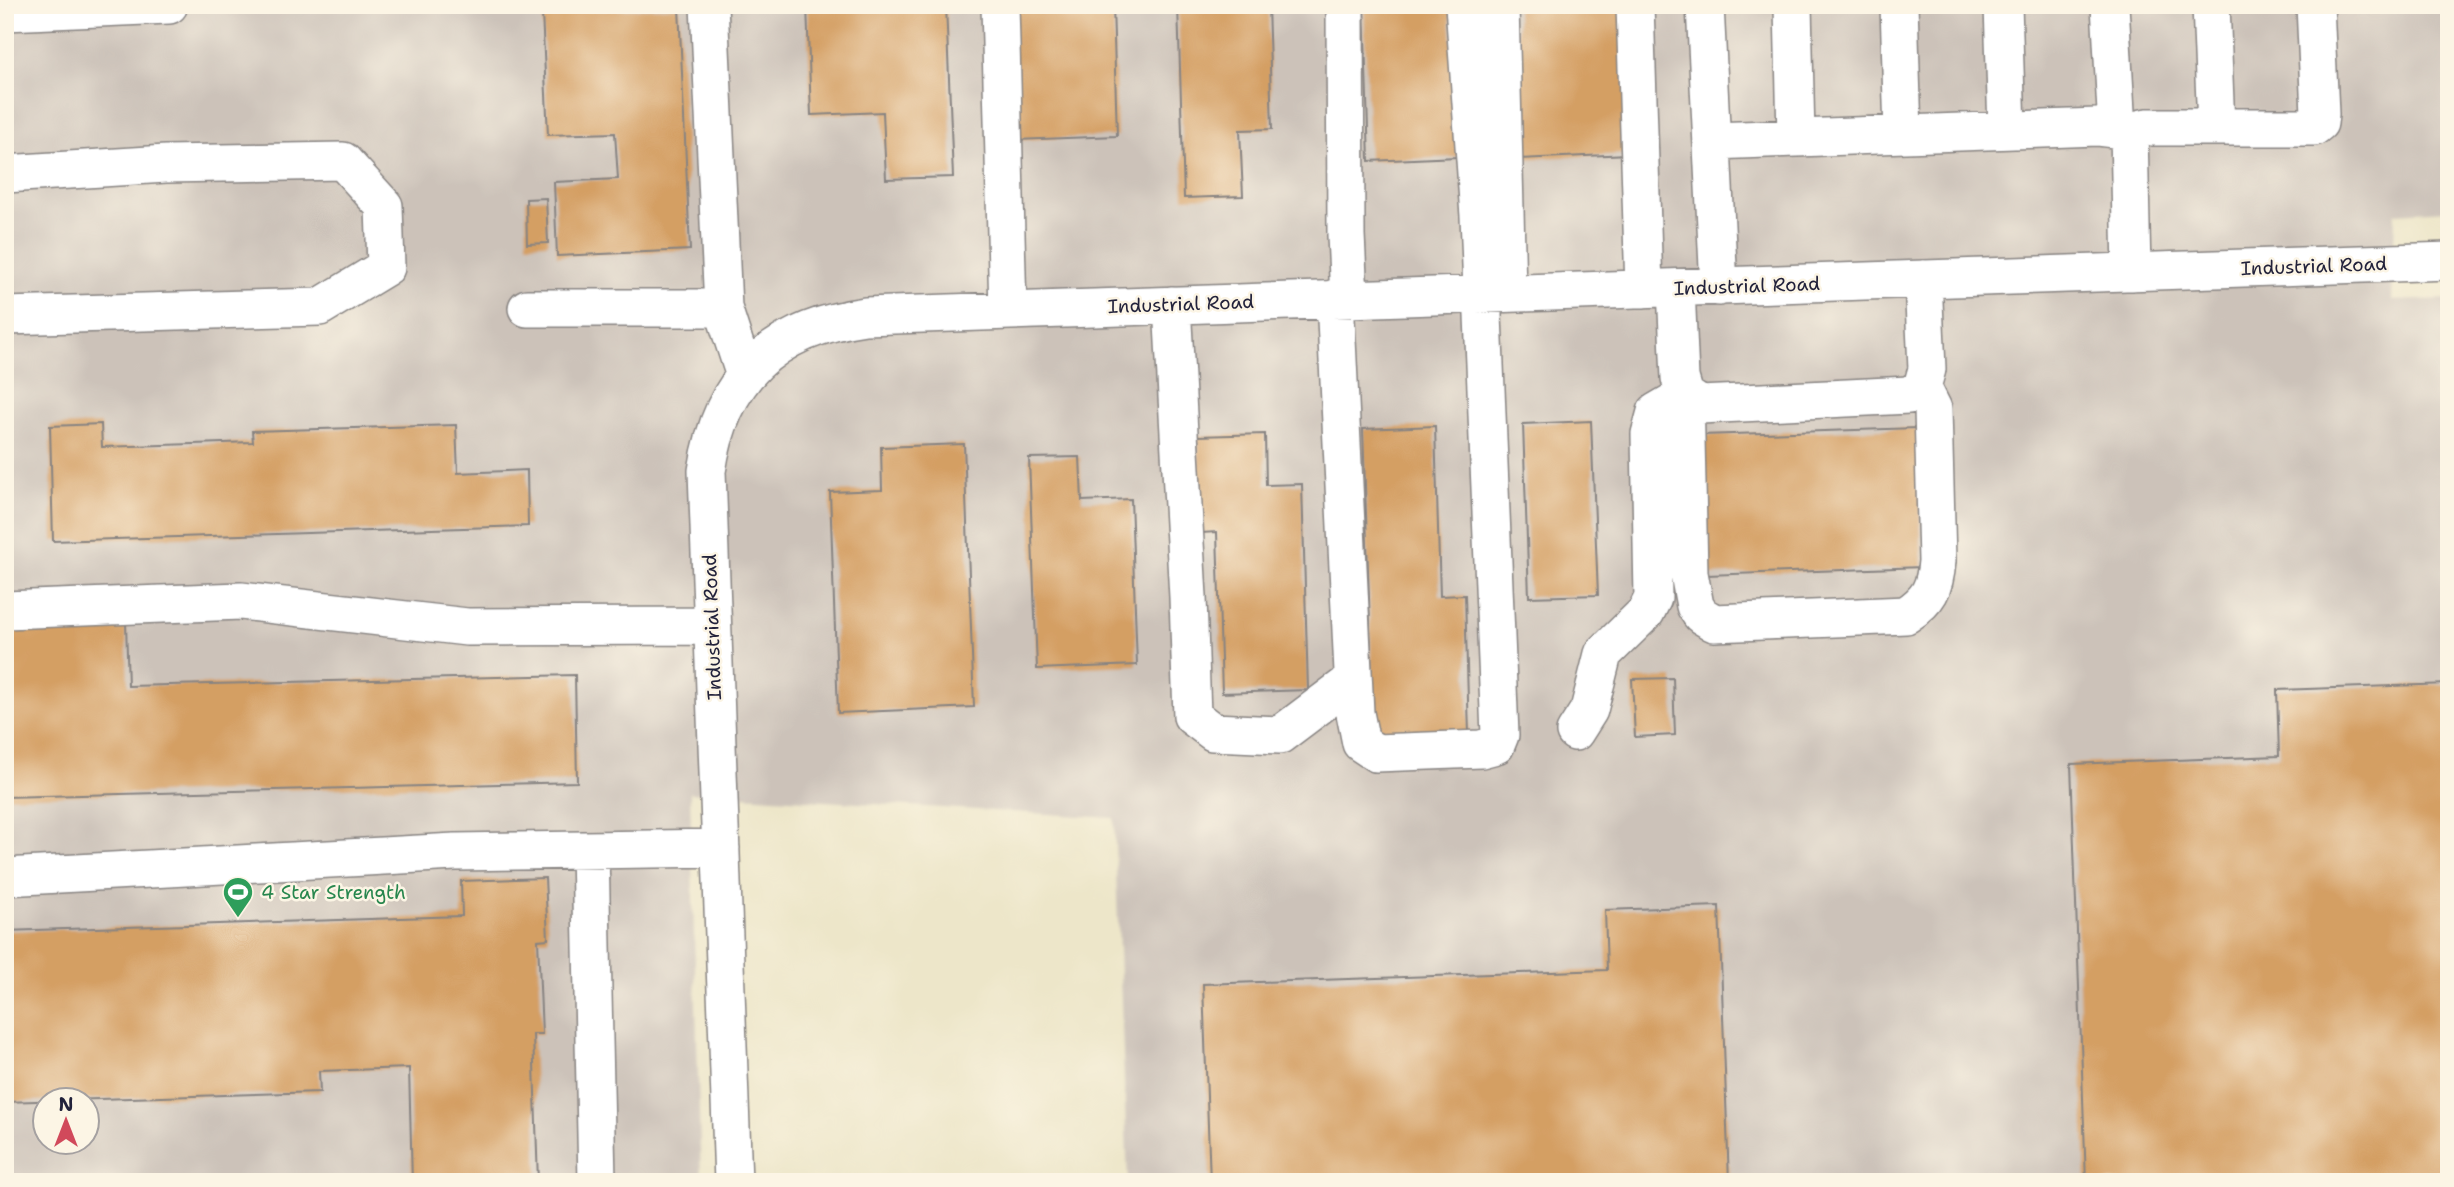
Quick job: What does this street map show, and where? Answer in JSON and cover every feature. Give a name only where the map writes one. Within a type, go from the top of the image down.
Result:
[{"type":"street","points":[[5,12],[169,5]]},
{"type":"street","points":[[709,5],[723,308],[745,376]]},
{"type":"street","points":[[1000,5],[1009,311]]},
{"type":"street","points":[[1345,5],[1346,235],[1342,298],[1353,680],[1355,713],[1361,743],[1376,753],[1481,749],[1496,745],[1500,735],[1494,292],[1500,5]]},
{"type":"street","points":[[1464,5],[1479,216],[1494,292]]},
{"type":"street","points":[[1635,5],[1660,288],[1685,396],[1689,573],[1695,606],[1701,615],[1714,623],[1906,615],[1921,606],[1935,579],[1937,561],[1933,409],[1922,387],[1927,369],[1923,279]]},
{"type":"street","points":[[1705,5],[1719,287]]},
{"type":"street","points":[[1793,5],[1796,138]]},
{"type":"street","points":[[1899,5],[1903,134]]},
{"type":"street","points":[[2003,5],[2007,130]]},
{"type":"street","points":[[2110,5],[2123,130],[2132,272]]},
{"type":"street","points":[[2211,5],[2216,127]]},
{"type":"street","points":[[1712,141],[2097,127],[2123,130],[2147,127],[2314,127],[2319,123],[2315,5]]},
{"type":"street","points":[[5,174],[166,164],[343,161],[384,206],[386,268],[320,307],[5,316]]},
{"type":"street","name":"Industrial Road","points":[[733,1182],[706,471],[718,421],[729,397],[762,358],[783,342],[838,320],[866,316],[1494,292],[1719,287],[2449,261]]},
{"type":"street","points":[[1172,304],[1192,716],[1213,732],[1280,735],[1353,680]]},
{"type":"street","points":[[527,308],[723,308]]},
{"type":"street","points":[[1685,396],[1700,405],[1909,395],[1922,387]]},
{"type":"street","points":[[1575,732],[1589,710],[1603,654],[1646,612],[1653,598],[1650,434],[1656,412],[1685,396]]},
{"type":"street","points":[[5,610],[242,601],[467,626],[712,626]]},
{"type":"street","points":[[5,877],[454,852],[721,848]]},
{"type":"street","points":[[590,850],[597,1182]]},
{"type":"shaded area","points":[[5,5],[2449,5],[2449,210],[2395,213],[2392,301],[2449,299],[2449,1182],[1128,1182],[1114,818],[690,793],[701,1182],[5,1182]]},
{"type":"building","points":[[807,5],[946,5],[953,177],[886,179],[883,112],[811,115]]},
{"type":"building","points":[[1010,5],[1113,5],[1117,136],[1016,140]]},
{"type":"building","points":[[1178,5],[1268,5],[1272,129],[1240,130],[1243,196],[1184,198]]},
{"type":"building","points":[[1364,5],[1450,5],[1457,157],[1369,161]]},
{"type":"building","points":[[1517,5],[1621,5],[1629,154],[1519,159]]},
{"type":"building","points":[[679,7],[690,250],[557,256],[554,182],[618,179],[615,133],[548,135],[542,13]]},
{"type":"building","points":[[546,198],[548,243],[527,244],[526,199]]},
{"type":"building","points":[[1591,421],[1598,595],[1529,597],[1523,424]]},
{"type":"building","points":[[101,424],[102,447],[253,442],[252,431],[456,425],[458,473],[527,470],[528,526],[53,541],[50,426]]},
{"type":"building","points":[[1435,426],[1440,596],[1465,595],[1469,735],[1374,738],[1363,429]]},
{"type":"building","points":[[1917,428],[1922,567],[1707,575],[1701,435]]},
{"type":"building","points":[[1265,434],[1266,485],[1302,484],[1308,690],[1222,693],[1217,532],[1201,533],[1198,436]]},
{"type":"building","points":[[964,444],[974,707],[838,713],[830,492],[882,490],[881,447]]},
{"type":"building","points":[[1080,457],[1082,501],[1131,499],[1137,665],[1037,669],[1029,458]]},
{"type":"building","points":[[126,623],[128,686],[575,675],[577,782],[5,797],[5,626]]},
{"type":"building","points":[[1673,678],[1675,735],[1635,737],[1632,679]]},
{"type":"building","points":[[2449,684],[2449,1182],[2086,1182],[2071,764],[2279,756],[2277,690]]},
{"type":"building","points":[[545,878],[548,939],[538,940],[542,1034],[533,1034],[538,1182],[412,1182],[409,1068],[319,1071],[320,1092],[102,1099],[102,1086],[32,1086],[32,1101],[5,1102],[5,931],[462,916],[461,881]]},
{"type":"building","points":[[1719,906],[1729,1182],[1210,1182],[1203,984],[1607,970],[1605,910]]},
{"type":"place","name":"4 Star Strength","points":[[238,919]]}]
